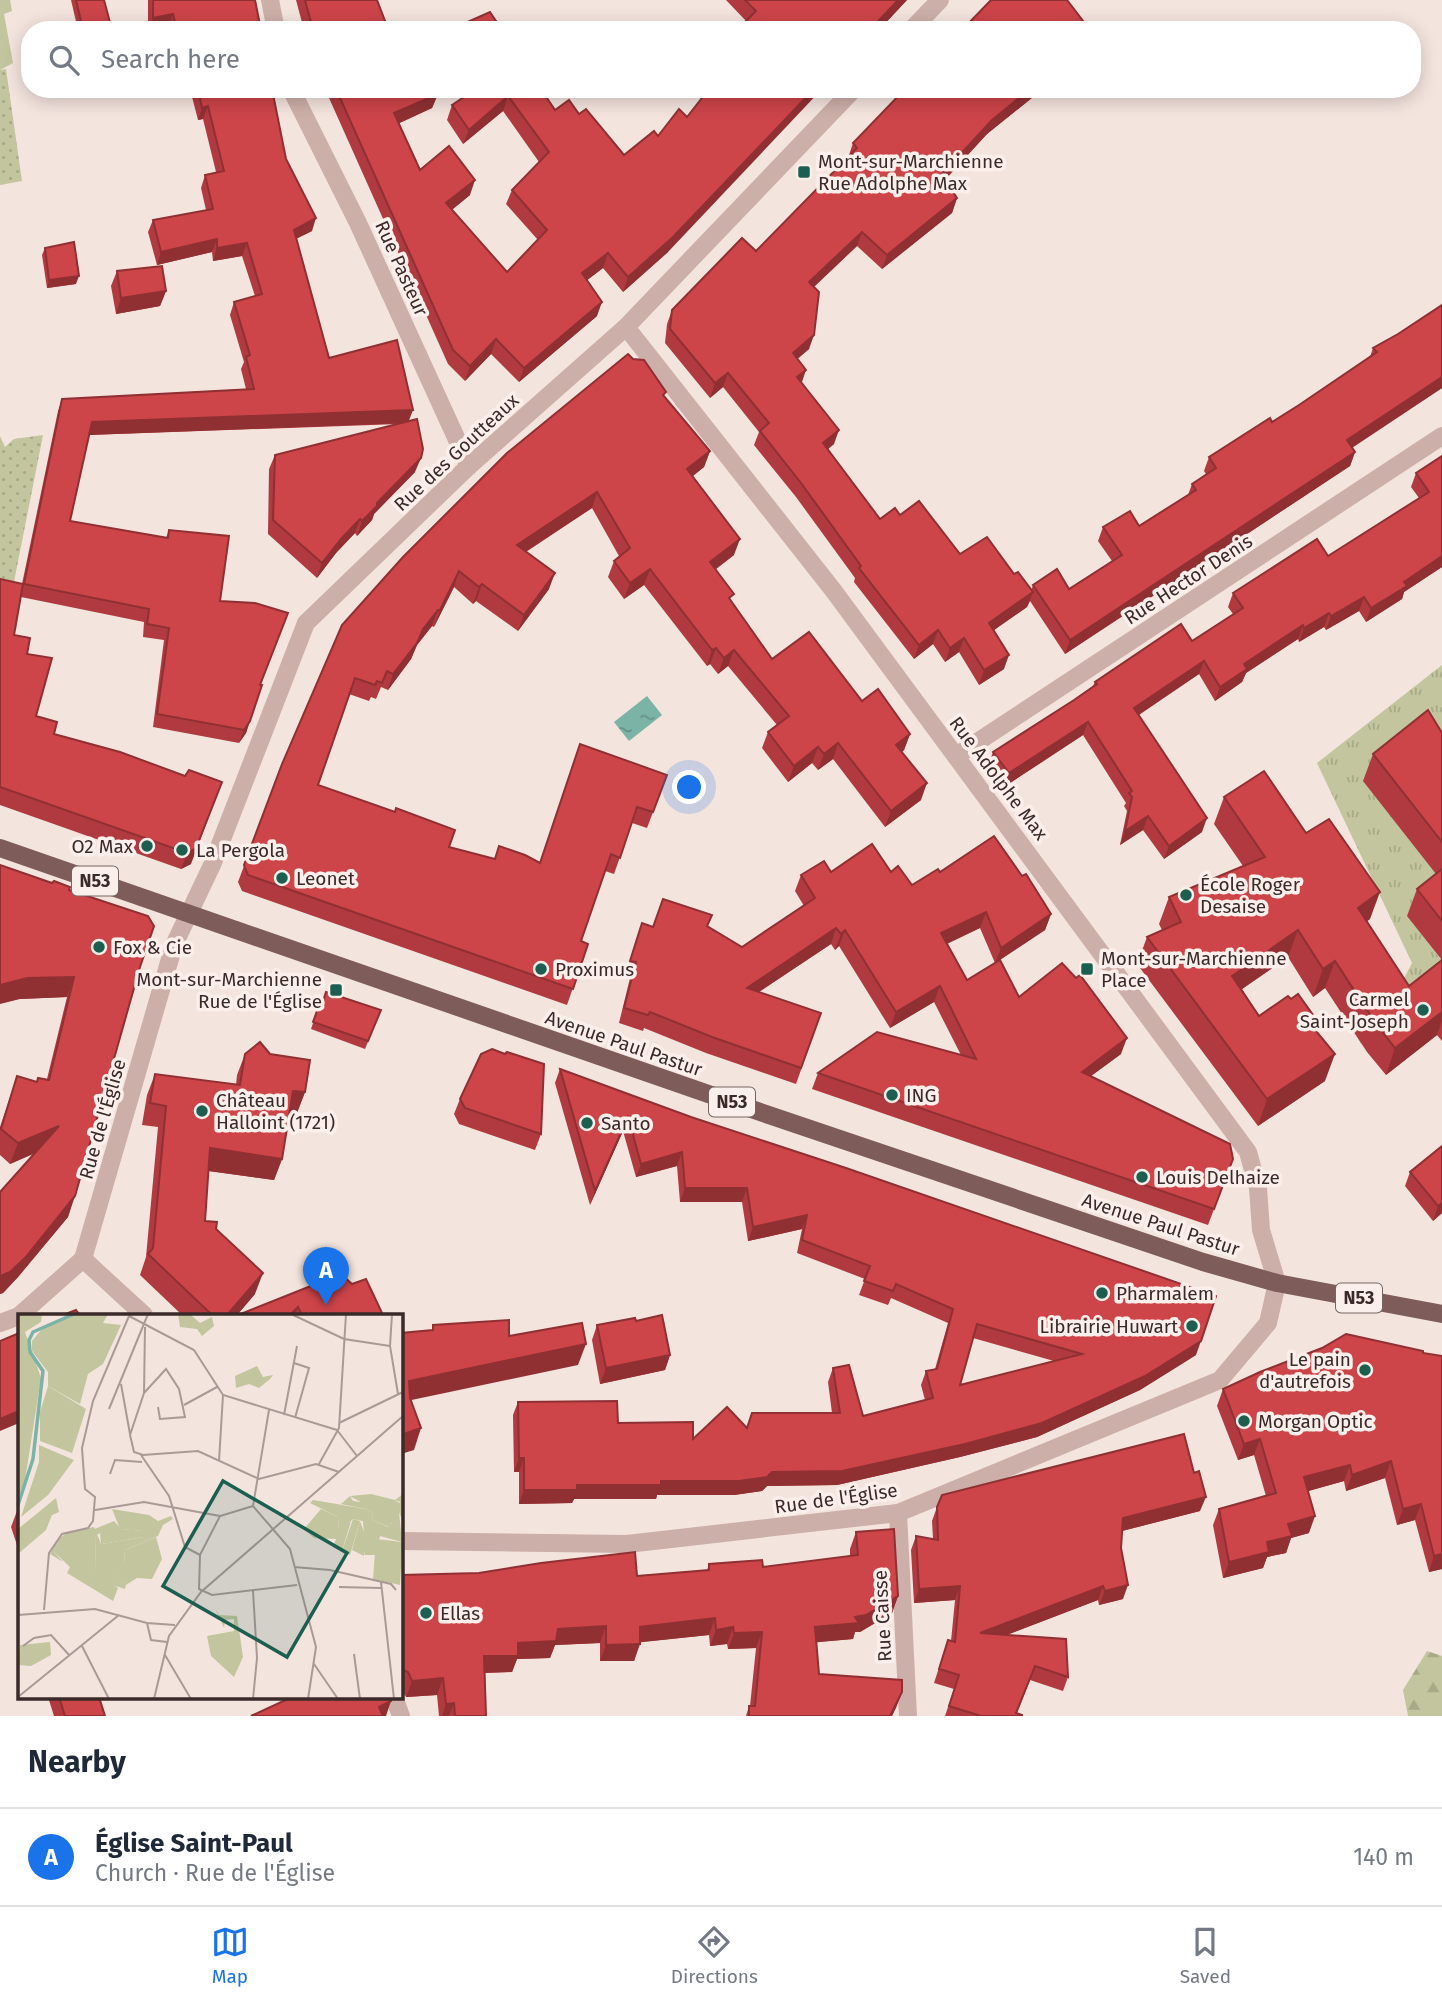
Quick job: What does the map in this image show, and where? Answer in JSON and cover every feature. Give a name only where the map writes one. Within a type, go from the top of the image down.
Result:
[{"type":"main road","name":"Avenue Paul Pastur","points":[[0,848],[750,1109],[1203,1262],[1277,1283],[1442,1314]]},
{"type":"street","points":[[270,0],[274,21]]},
{"type":"street","points":[[920,21],[940,0]]},
{"type":"street","name":"Rue Pasteur","points":[[296,98],[358,223],[469,466]]},
{"type":"street","name":"Rue des Goutteaux","points":[[190,914],[217,853],[306,623],[469,466],[626,327],[845,98]]},
{"type":"street","name":"Rue Adolphe Max","points":[[626,327],[833,590],[1248,1152],[1258,1188],[1261,1230],[1277,1283]]},
{"type":"street","name":"Rue Hector Denis","points":[[956,756],[1442,436]]},
{"type":"street","name":"Rue de l'Église","points":[[83,1259],[174,945],[190,914]]},
{"type":"street","points":[[20,1314],[83,1259],[143,1314]]},
{"type":"street","name":"Rue de l'Église","points":[[402,1541],[627,1544],[898,1513],[1220,1380],[1268,1323],[1277,1283]]},
{"type":"street","points":[[0,1323],[18,1315]]},
{"type":"street","name":"Rue Caisse","points":[[898,1513],[908,1716]]},
{"type":"street","points":[[395,1699],[401,1716]]},
{"type":"green space","points":[[0,0],[10,0],[12,11],[4,14],[13,63],[0,70]]},
{"type":"green space","points":[[6,69],[22,181],[0,185],[0,70]]},
{"type":"green space","points":[[43,435],[12,592],[0,590],[0,436],[5,447],[14,439]]},
{"type":"green space","points":[[1442,665],[1442,889],[1408,916],[1442,961],[1434,985],[1361,1044],[1349,1024],[1402,982],[1412,963],[1317,763]]},
{"type":"green space","points":[[1427,1651],[1442,1656],[1442,1716],[1408,1716],[1403,1690]]},
{"type":"water","points":[[647,696],[662,715],[629,741],[614,722]]},
{"type":"building","points":[[76,0],[104,0],[110,21],[81,21]]},
{"type":"building","points":[[153,0],[255,0],[259,21],[175,21],[173,14],[153,18]]},
{"type":"building","points":[[305,0],[377,0],[385,21],[311,21]]},
{"type":"building","points":[[745,0],[898,0],[878,21],[746,21],[756,11]]},
{"type":"building","points":[[991,0],[1067,0],[1083,21],[971,21]]},
{"type":"building","points":[[490,12],[496,21],[470,21]]},
{"type":"building","points":[[200,98],[274,98],[286,159],[316,218],[294,230],[329,358],[397,340],[413,410],[92,422],[70,521],[168,538],[169,530],[229,536],[220,601],[255,603],[288,613],[260,685],[250,721],[244,730],[157,714],[169,628],[147,624],[149,609],[24,584],[62,399],[254,389],[246,357],[250,355],[234,302],[262,294],[247,243],[217,248],[217,239],[161,252],[153,220],[213,209],[205,175],[224,171],[208,106],[202,108]]},
{"type":"building","points":[[340,98],[429,98],[394,113],[420,170],[449,146],[475,180],[446,203],[507,272],[547,230],[512,190],[549,152],[509,98],[547,98],[555,110],[569,100],[579,114],[586,109],[624,155],[654,131],[658,136],[679,109],[687,117],[702,98],[805,98],[673,237],[628,277],[608,253],[582,273],[602,302],[524,368],[496,339],[470,366],[453,350]]},
{"type":"building","points":[[462,98],[506,98],[469,130],[452,105]]},
{"type":"building","points":[[896,98],[1019,98],[992,120],[942,174],[957,198],[887,255],[862,232],[809,282],[819,292],[814,335],[793,353],[806,370],[797,377],[839,430],[823,443],[880,519],[895,508],[900,515],[919,501],[960,554],[987,537],[1014,574],[1018,572],[1033,592],[989,623],[1009,655],[984,670],[964,638],[950,648],[938,630],[919,645],[859,568],[861,566],[760,431],[769,423],[728,373],[715,383],[670,329],[672,310],[742,238],[756,251],[857,148],[853,143]]},
{"type":"building","points":[[74,242],[79,276],[49,280],[45,248]]},
{"type":"building","points":[[162,266],[166,291],[121,298],[117,271]]},
{"type":"building","points":[[1442,305],[1442,377],[1347,440],[1355,452],[1070,640],[1033,585],[1057,569],[1069,589],[1122,555],[1103,527],[1130,511],[1139,526],[1196,490],[1192,484],[1216,468],[1209,457],[1270,418],[1272,422],[1299,405],[1377,352],[1373,348]]},
{"type":"building","points":[[628,354],[633,359],[644,360],[666,392],[663,395],[710,451],[687,469],[740,539],[710,562],[734,594],[729,598],[772,659],[809,632],[862,701],[878,689],[910,734],[896,745],[927,783],[891,811],[838,743],[824,754],[818,747],[794,766],[768,732],[789,716],[734,650],[724,658],[716,648],[712,650],[650,569],[630,583],[614,561],[630,548],[597,492],[517,545],[555,573],[524,615],[482,584],[479,587],[459,571],[440,610],[423,629],[417,643],[393,674],[387,671],[382,683],[377,681],[375,685],[355,678],[318,785],[395,812],[396,808],[455,830],[449,847],[495,859],[499,846],[540,863],[580,744],[667,775],[653,812],[637,807],[620,858],[611,854],[581,941],[588,944],[573,989],[248,875],[244,865],[282,764],[342,625],[403,557],[507,453]]},
{"type":"building","points":[[417,419],[423,449],[421,458],[377,506],[341,539],[322,563],[273,520],[275,455]]},
{"type":"building","points":[[1442,456],[1442,556],[1404,582],[1407,586],[1371,608],[1364,597],[1331,616],[1329,613],[1304,628],[1303,625],[1244,664],[1247,669],[1220,687],[1204,661],[1134,708],[1207,818],[1169,846],[1148,816],[1125,831],[1132,797],[1129,793],[1132,791],[1088,722],[1009,773],[993,752],[1074,700],[1097,684],[1095,682],[1181,624],[1192,641],[1243,608],[1233,593],[1317,539],[1328,556],[1429,492],[1416,473]]},
{"type":"building","points":[[0,579],[23,584],[14,635],[30,638],[27,654],[52,658],[36,716],[57,722],[54,734],[120,752],[185,776],[189,770],[222,782],[196,848],[187,853],[0,787]]},
{"type":"building","points":[[1428,710],[1442,733],[1442,842],[1373,754]]},
{"type":"building","points":[[1264,771],[1306,833],[1329,819],[1380,892],[1358,908],[1409,986],[1442,960],[1442,1012],[1395,1048],[1335,961],[1323,969],[1298,930],[1232,976],[1259,1016],[1288,996],[1291,999],[1298,994],[1321,1026],[1316,1031],[1335,1054],[1267,1099],[1147,937],[1181,922],[1169,897],[1265,857],[1224,797]]},
{"type":"building","points":[[994,836],[1022,876],[1026,874],[1051,914],[1001,948],[986,912],[941,933],[967,980],[1000,960],[1019,997],[1062,963],[1076,978],[1080,975],[1127,1038],[1082,1072],[1230,1144],[1233,1159],[1214,1209],[818,1073],[877,1032],[976,1059],[940,986],[896,1012],[845,930],[841,934],[836,928],[747,988],[821,1013],[801,1068],[650,1012],[648,1015],[624,1008],[636,962],[630,961],[642,923],[653,927],[663,899],[712,915],[707,926],[742,947],[815,898],[801,875],[824,861],[831,872],[872,844],[891,872],[898,866],[912,885],[938,869],[940,872]]},
{"type":"building","points":[[0,865],[52,883],[54,881],[70,887],[69,890],[148,916],[154,926],[75,1196],[26,1257],[10,1272],[0,1276],[0,1192],[59,1126],[18,1143],[1,1129],[17,1076],[37,1082],[38,1078],[49,1080],[74,977],[27,978],[0,985]]},
{"type":"building","points":[[1442,869],[1442,921],[1417,889]]},
{"type":"building","points":[[326,992],[381,1010],[368,1041],[313,1022]]},
{"type":"building","points":[[260,1042],[270,1054],[310,1060],[305,1092],[293,1091],[282,1159],[210,1148],[205,1221],[217,1222],[216,1229],[263,1273],[228,1314],[211,1314],[148,1254],[153,1248],[166,1106],[150,1103],[155,1074],[240,1085],[245,1054]]},
{"type":"building","points":[[492,1049],[544,1064],[541,1134],[465,1108],[460,1099],[481,1054]]},
{"type":"building","points":[[560,1069],[691,1117],[1216,1296],[1201,1341],[1145,1376],[1042,1423],[965,1444],[842,1471],[772,1472],[767,1477],[739,1481],[661,1481],[661,1485],[577,1485],[577,1490],[524,1490],[524,1458],[519,1458],[518,1402],[617,1401],[618,1423],[693,1422],[693,1439],[727,1407],[747,1428],[752,1413],[840,1413],[833,1368],[849,1365],[863,1416],[933,1398],[926,1371],[937,1369],[953,1309],[896,1284],[893,1291],[864,1281],[870,1266],[802,1240],[807,1215],[753,1227],[747,1188],[685,1188],[682,1152],[641,1164],[628,1117],[595,1191]],"holes":[[[977,1324],[1082,1354],[960,1385]]]},
{"type":"building","points":[[1442,1146],[1442,1203],[1438,1206],[1410,1172]]},
{"type":"building","points":[[341,1274],[352,1284],[366,1279],[383,1314],[302,1314],[298,1307],[291,1314],[241,1314]]},
{"type":"building","points":[[662,1315],[670,1355],[606,1368],[597,1325]]},
{"type":"building","points":[[509,1320],[509,1336],[582,1323],[586,1344],[409,1381],[410,1398],[421,1428],[402,1435],[402,1333],[433,1330],[433,1325]]},
{"type":"building","points":[[18,1333],[18,1411],[0,1419],[0,1341]]},
{"type":"building","points":[[1346,1334],[1442,1356],[1442,1554],[1434,1556],[1421,1504],[1403,1509],[1391,1461],[1352,1475],[1350,1465],[1304,1477],[1315,1516],[1288,1524],[1292,1536],[1267,1542],[1269,1552],[1229,1562],[1219,1509],[1276,1493],[1260,1439],[1244,1444],[1223,1389],[1322,1348]]},
{"type":"building","points":[[1184,1434],[1194,1473],[1199,1471],[1206,1497],[1123,1518],[1121,1548],[1128,1585],[1105,1591],[1103,1586],[980,1633],[1066,1639],[1068,1677],[1035,1666],[1016,1713],[1022,1716],[981,1716],[949,1706],[959,1675],[939,1669],[948,1640],[955,1642],[960,1586],[919,1589],[916,1536],[938,1540],[937,1507],[942,1495]]},
{"type":"building","points":[[894,1529],[898,1596],[866,1615],[855,1617],[859,1623],[815,1627],[819,1674],[902,1680],[902,1692],[890,1716],[749,1716],[749,1706],[755,1706],[762,1632],[734,1633],[733,1627],[716,1630],[715,1618],[640,1627],[640,1644],[606,1645],[606,1626],[558,1629],[556,1641],[518,1643],[518,1656],[484,1656],[486,1716],[455,1716],[454,1703],[446,1704],[443,1678],[412,1681],[408,1672],[402,1669],[402,1575],[479,1573],[635,1552],[637,1576],[709,1570],[709,1564],[762,1560],[763,1567],[858,1555],[856,1532]]},
{"type":"building","points":[[60,1699],[100,1699],[105,1716],[65,1716]]},
{"type":"building","points":[[288,1699],[391,1701],[379,1707],[383,1716],[251,1716]]},
{"type":"place","name":"Mont-sur-Marchienne Rue Adolphe Max","points":[[804,172]]},
{"type":"place","name":"O2 Max","points":[[147,846]]},
{"type":"place","name":"La Pergola","points":[[182,850]]},
{"type":"place","name":"Leonet","points":[[282,878]]},
{"type":"place","name":"École Roger Desaise","points":[[1186,895]]},
{"type":"place","name":"Fox & Cie","points":[[99,947]]},
{"type":"place","name":"Proximus","points":[[541,969]]},
{"type":"place","name":"Mont-sur-Marchienne Place","points":[[1087,969]]},
{"type":"place","name":"Mont-sur-Marchienne Rue de l'Église","points":[[336,990]]},
{"type":"place","name":"Carmel Saint-Joseph","points":[[1423,1010]]},
{"type":"place","name":"ING","points":[[892,1095]]},
{"type":"place","name":"Château Halloint (1721)","points":[[202,1111]]},
{"type":"place","name":"Santo","points":[[587,1123]]},
{"type":"place","name":"Louis Delhaize","points":[[1142,1177]]},
{"type":"place","name":"Pharmalem","points":[[1102,1293]]},
{"type":"place","name":"Église Saint-Paul","points":[[326,1305]]},
{"type":"place","name":"Librairie Huwart","points":[[1192,1326]]},
{"type":"place","name":"Le pain d'autrefois","points":[[1365,1370]]},
{"type":"place","name":"Morgan Optic","points":[[1244,1421]]},
{"type":"place","name":"Ellas","points":[[426,1613]]}]
